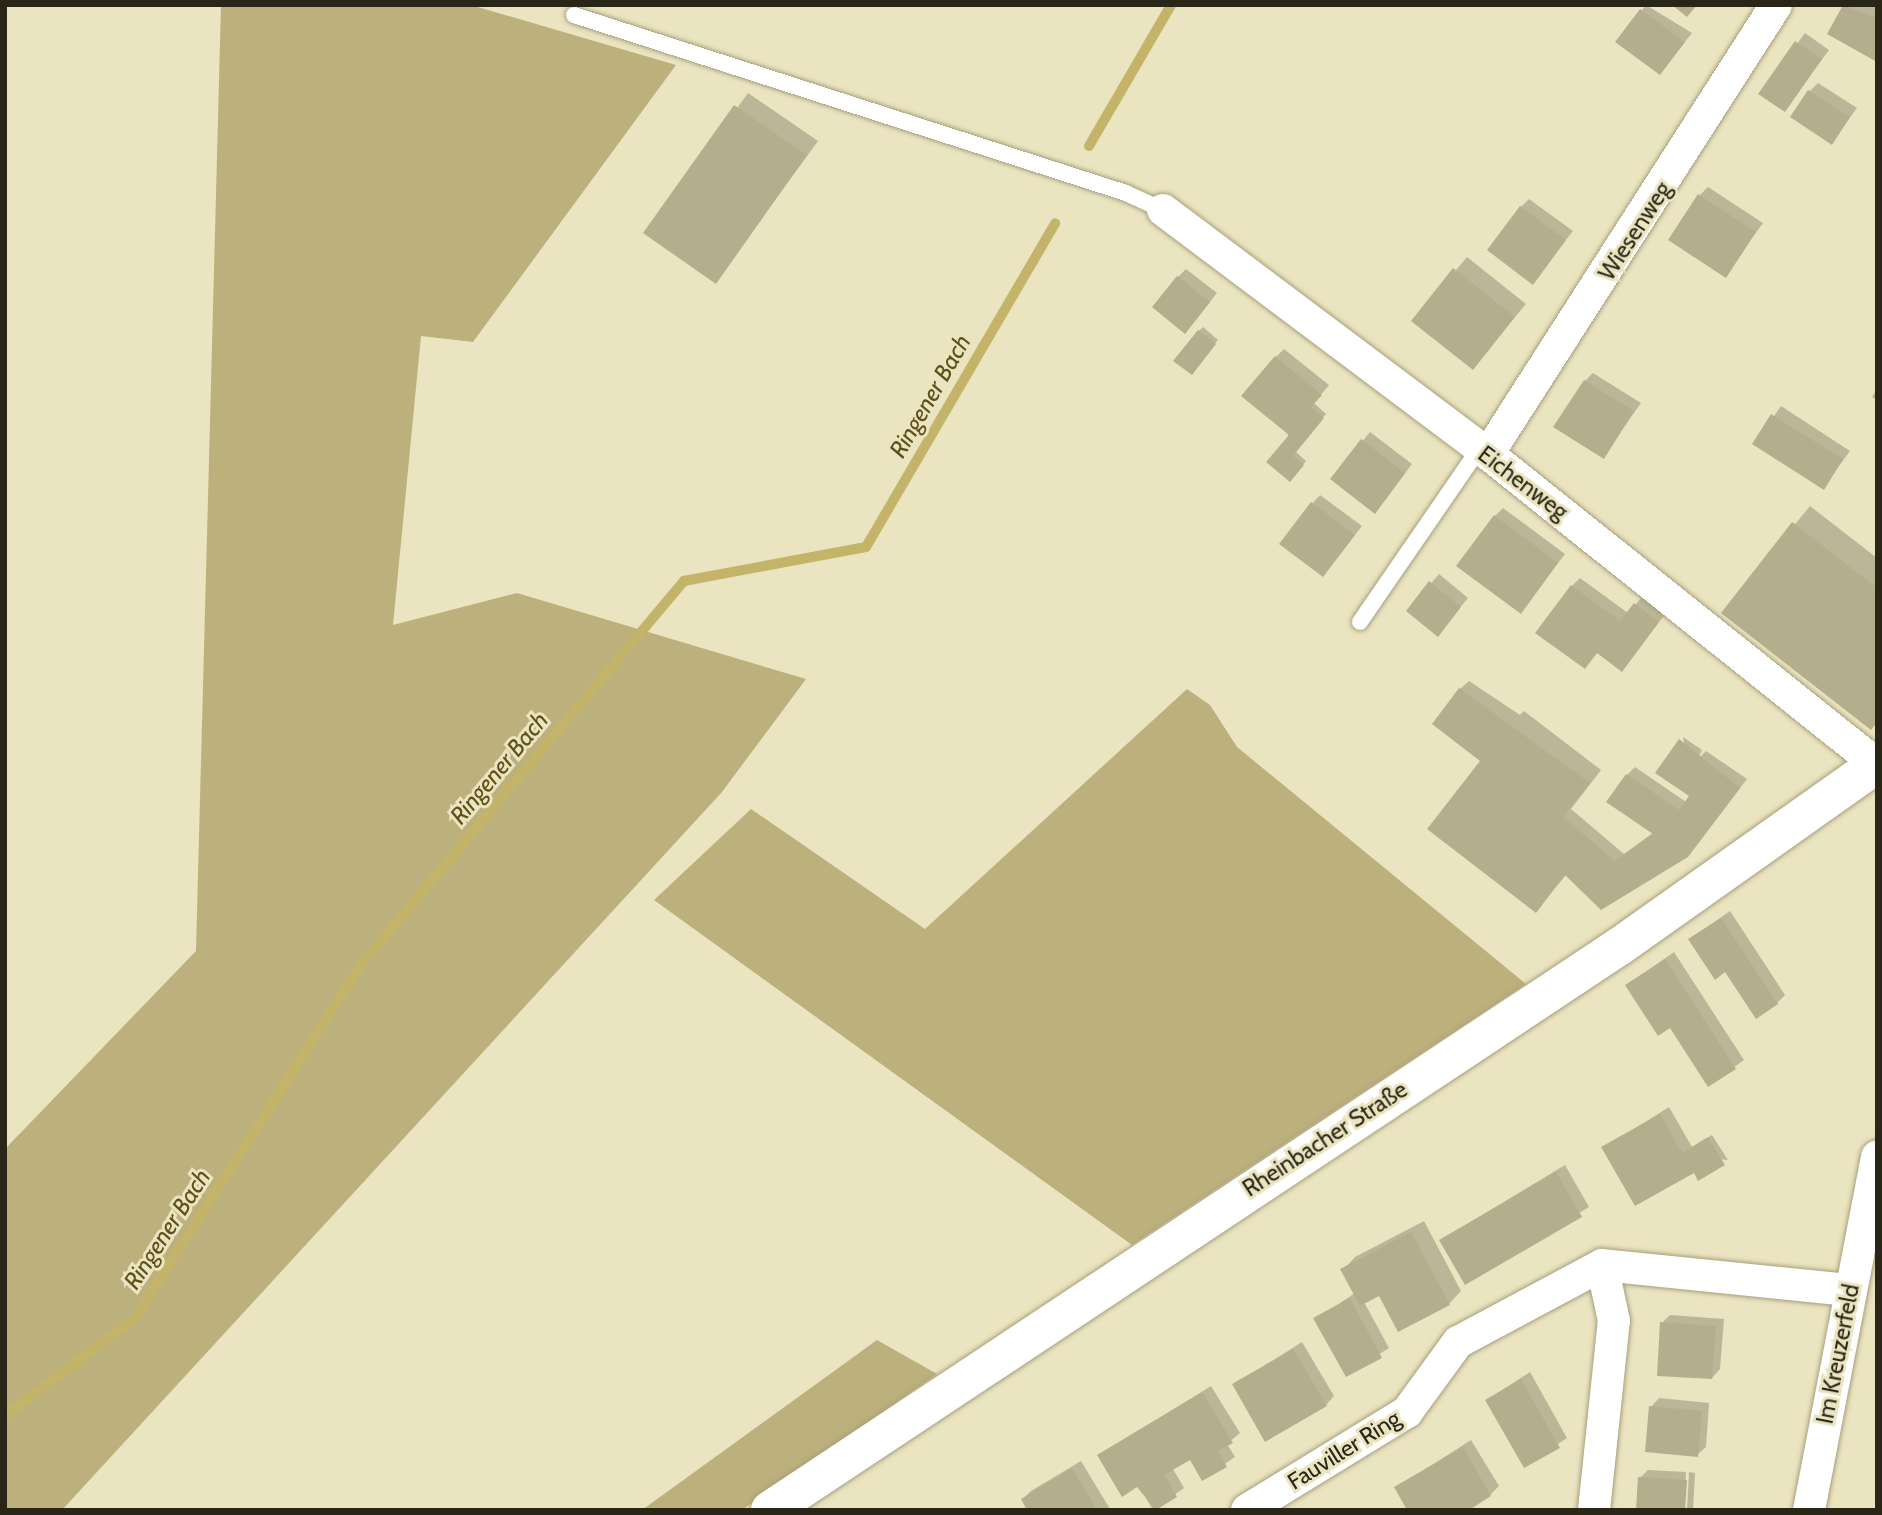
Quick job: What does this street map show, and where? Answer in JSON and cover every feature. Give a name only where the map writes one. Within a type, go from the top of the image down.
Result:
[{"type":"main road","name":"Rheinbacher Straße","points":[[770,1510],[1620,946],[1877,764]]},
{"type":"street","name":"Wiesenweg","points":[[1483,452],[1776,5]]},
{"type":"street","name":"Eichenweg","points":[[1163,210],[1483,452],[1877,764]]},
{"type":"street","name":"Im Kreuzerfeld","points":[[1809,1510],[1876,1164]]},
{"type":"street","points":[[1594,1510],[1614,1321],[1602,1265],[1850,1290]]},
{"type":"street","name":"Fauviller Ring","points":[[1247,1510],[1407,1412],[1458,1342],[1602,1265]]},
{"type":"lane","points":[[574,15],[1126,193],[1163,210]]},
{"type":"lane","points":[[1360,622],[1483,452]]},
{"type":"shaded area","points":[[221,5],[471,5],[676,65],[473,342],[421,336],[393,625],[517,593],[806,679],[722,792],[62,1510],[5,1510],[5,1149],[196,951]]},
{"type":"shaded area","points":[[1187,689],[1210,705],[1237,747],[1526,984],[1132,1245],[654,900],[751,809],[925,929]]},
{"type":"shaded area","points":[[877,1340],[937,1374],[742,1510],[642,1510]]},
{"type":"building","points":[[1672,5],[1697,5],[1687,17]]},
{"type":"building","points":[[1843,5],[1877,18],[1877,62],[1827,34]]},
{"type":"building","points":[[1640,9],[1685,42],[1660,75],[1615,42]]},
{"type":"building","points":[[1795,41],[1822,59],[1785,112],[1758,94]]},
{"type":"building","points":[[1808,90],[1850,117],[1832,145],[1790,117]]},
{"type":"building","points":[[734,105],[807,155],[716,284],[643,233]]},
{"type":"building","points":[[1698,194],[1756,232],[1726,278],[1668,240]]},
{"type":"building","points":[[1520,206],[1566,240],[1533,285],[1487,250]]},
{"type":"building","points":[[1453,268],[1515,317],[1473,370],[1411,321]]},
{"type":"building","points":[[1177,276],[1210,302],[1185,334],[1152,307]]},
{"type":"building","points":[[1198,330],[1216,344],[1192,375],[1173,361]]},
{"type":"building","points":[[1275,356],[1322,395],[1311,407],[1324,418],[1293,456],[1304,465],[1290,482],[1266,462],[1289,435],[1241,396]]},
{"type":"building","points":[[1584,380],[1634,411],[1604,459],[1553,427]]},
{"type":"building","points":[[1771,414],[1843,459],[1824,490],[1752,444]]},
{"type":"building","points":[[1361,439],[1405,473],[1375,514],[1330,479]]},
{"type":"building","points":[[1311,502],[1355,535],[1323,577],[1279,544]]},
{"type":"building","points":[[1494,515],[1558,563],[1521,614],[1456,566]]},
{"type":"building","points":[[1792,522],[1877,588],[1877,722],[1871,730],[1721,613]]},
{"type":"building","points":[[1429,581],[1461,607],[1438,637],[1406,611]]},
{"type":"building","points":[[1571,585],[1620,621],[1634,603],[1659,622],[1622,672],[1597,653],[1585,669],[1535,633]]},
{"type":"building","points":[[1459,688],[1590,783],[1563,817],[1615,861],[1653,834],[1606,802],[1626,774],[1679,810],[1689,796],[1655,773],[1679,739],[1740,788],[1688,857],[1601,910],[1565,875],[1536,913],[1427,829],[1480,761],[1432,724]]},
{"type":"building","points":[[1721,918],[1778,1004],[1756,1019],[1725,972],[1715,980],[1688,939]]},
{"type":"building","points":[[1665,959],[1736,1069],[1708,1087],[1670,1028],[1658,1036],[1625,985]]},
{"type":"building","points":[[1660,1114],[1682,1153],[1708,1137],[1725,1165],[1698,1181],[1694,1173],[1635,1206],[1601,1147]]},
{"type":"building","points":[[1556,1172],[1582,1217],[1465,1285],[1439,1240]]},
{"type":"building","points":[[1411,1232],[1450,1305],[1398,1332],[1379,1296],[1360,1306],[1340,1269]]},
{"type":"building","points":[[1350,1298],[1382,1358],[1346,1377],[1313,1318]]},
{"type":"building","points":[[1660,1322],[1716,1326],[1712,1379],[1657,1376]]},
{"type":"building","points":[[1293,1349],[1327,1406],[1265,1442],[1232,1384]]},
{"type":"building","points":[[1521,1379],[1560,1448],[1524,1468],[1485,1400]]},
{"type":"building","points":[[1202,1392],[1233,1443],[1218,1451],[1227,1467],[1202,1481],[1190,1460],[1164,1475],[1177,1497],[1156,1510],[1137,1487],[1122,1497],[1097,1455]]},
{"type":"building","points":[[1649,1406],[1702,1411],[1698,1457],[1645,1452]]},
{"type":"building","points":[[1463,1447],[1491,1496],[1469,1510],[1407,1510],[1394,1487]]},
{"type":"building","points":[[1072,1468],[1097,1510],[1027,1510],[1021,1499]]},
{"type":"building","points":[[1638,1477],[1687,1480],[1685,1510],[1636,1510]]},
{"type":"waterway","name":"Ringener Bach","points":[[1089,146],[1171,5]]},
{"type":"waterway","name":"Ringener Bach","points":[[5,1416],[135,1318],[361,965],[684,581],[866,547],[1055,223]]}]
